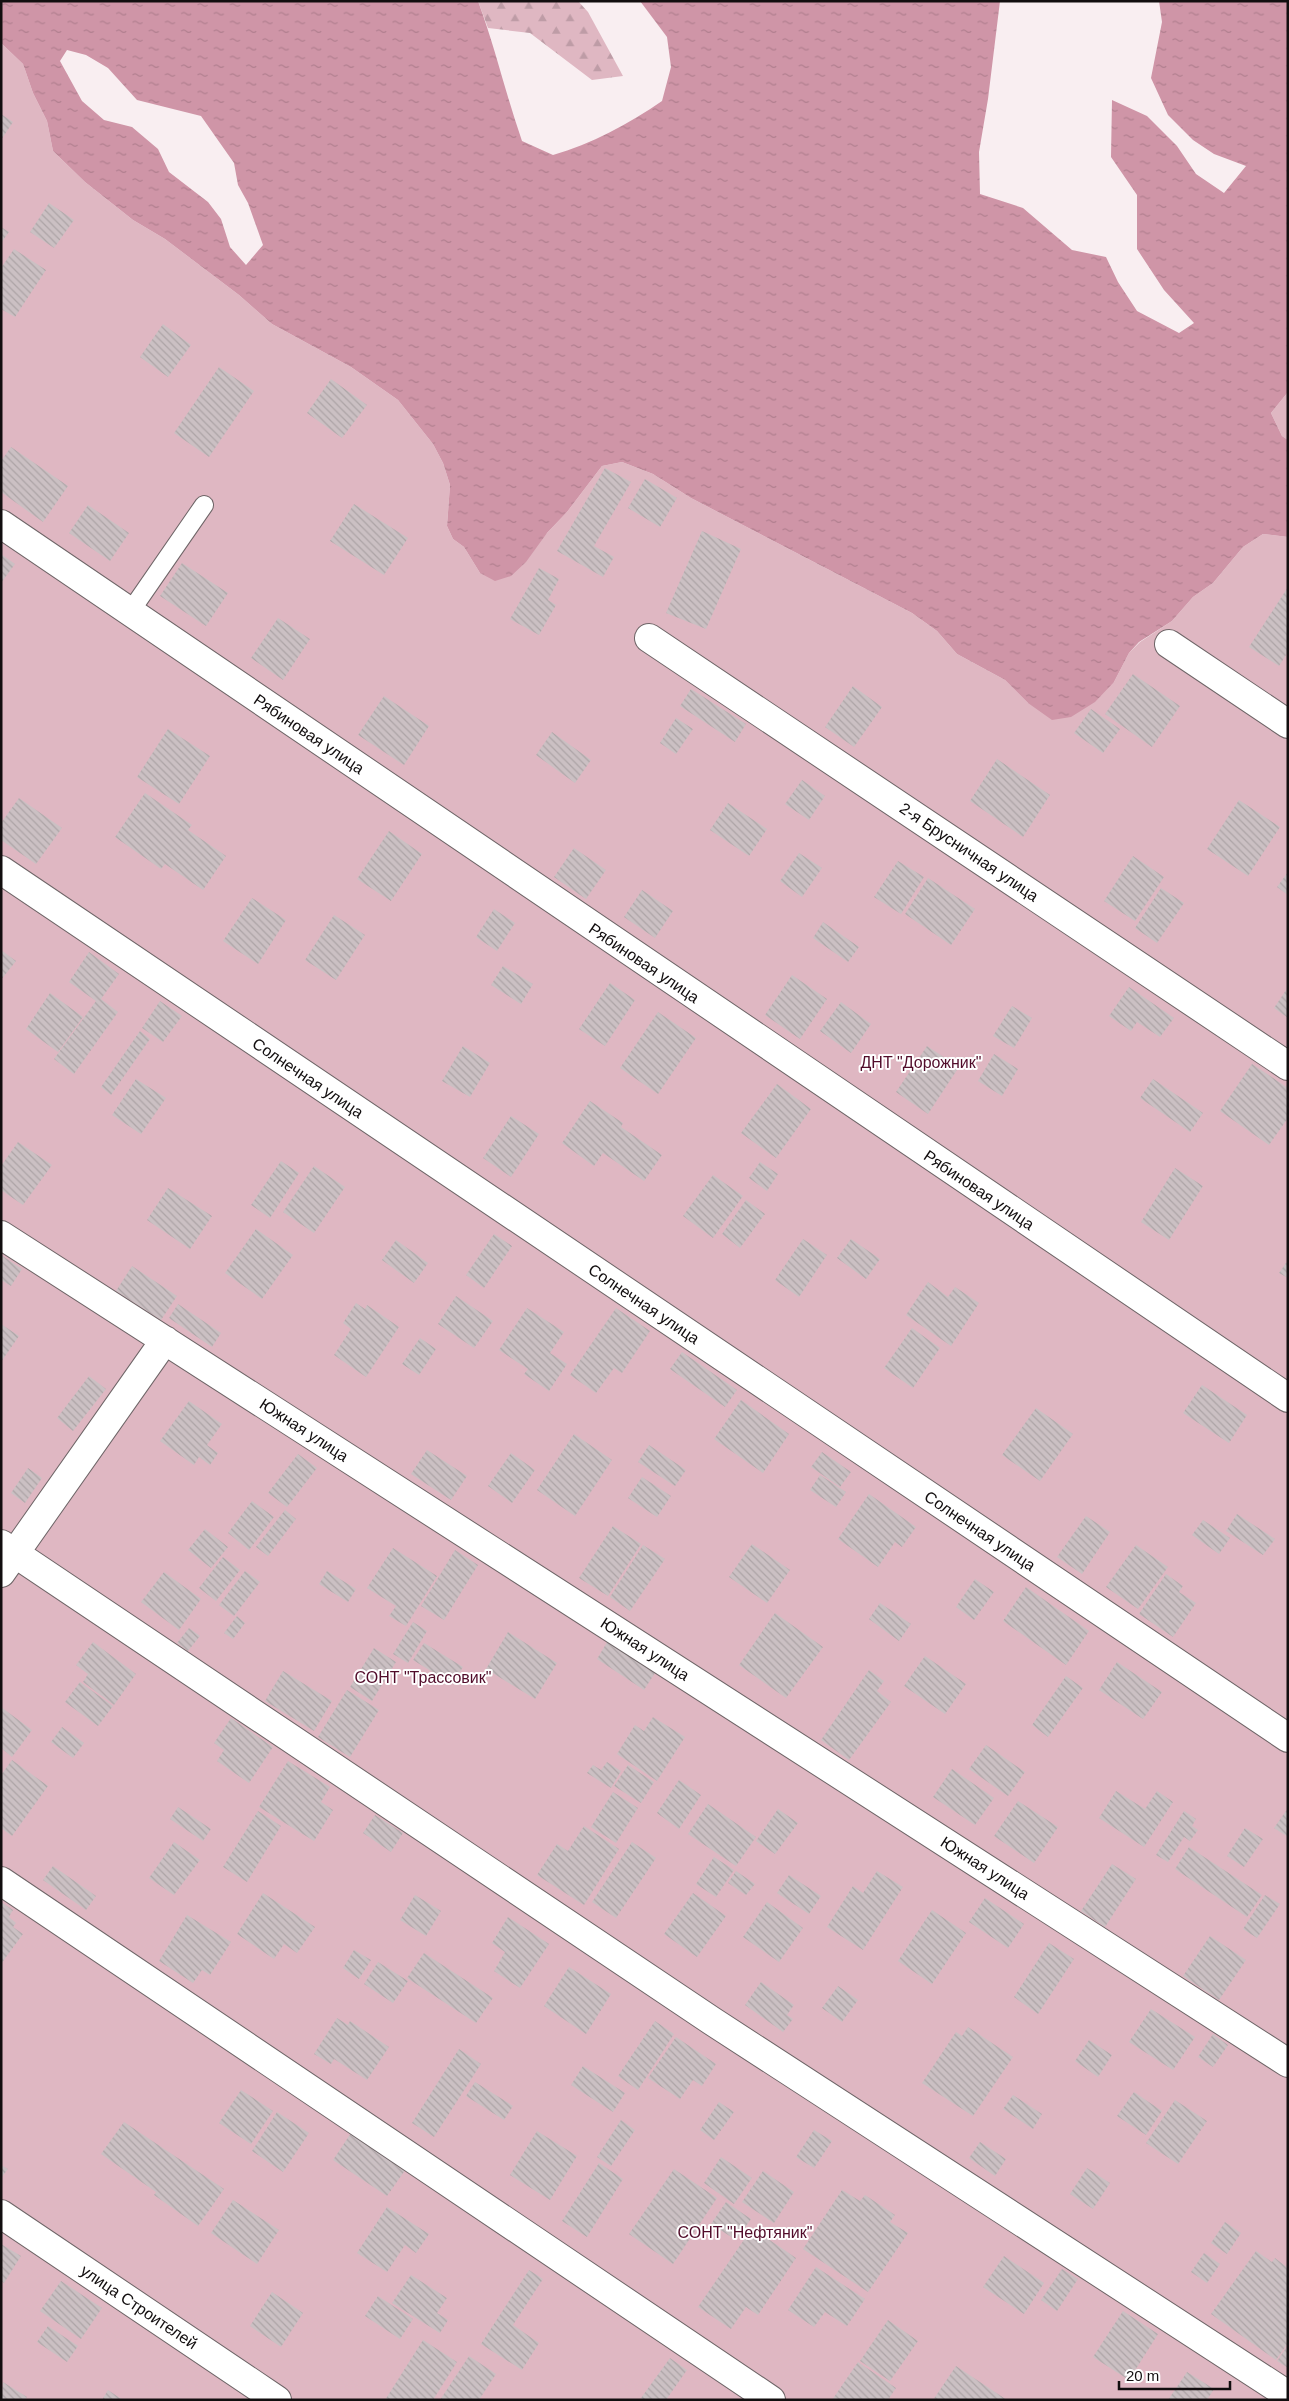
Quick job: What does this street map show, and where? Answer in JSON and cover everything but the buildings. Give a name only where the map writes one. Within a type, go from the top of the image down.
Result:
[{"type":"street","name":"Рябиновая улица","points":[[1,524],[1288,1398]]},
{"type":"street","name":"2-я Брусничная улица","points":[[650,638],[1288,1066]]},
{"type":"street","points":[[1169,644],[1288,724]]},
{"type":"street","name":"Солнечная улица","points":[[1,870],[1288,1738]]},
{"type":"street","name":"Южная улица","points":[[1,1236],[1288,2063]]},
{"type":"street","points":[[165,1340],[6,1557],[712,2021],[1288,2395]]},
{"type":"street","points":[[1,1881],[771,2400]]},
{"type":"street","name":"улица Строителей","points":[[1,2214],[276,2400]]},
{"type":"lane","points":[[130,612],[204,505]]},
{"type":"green space","points":[[478,1],[578,1],[588,12],[623,76],[592,80],[530,33],[488,28]]},
{"type":"green space","points":[[1,43],[23,64],[33,93],[47,121],[53,151],[85,182],[133,220],[165,239],[239,295],[272,324],[351,367],[398,400],[433,444],[443,463],[450,485],[447,526],[453,539],[464,547],[480,573],[547,533],[567,512],[602,466],[622,462],[653,474],[691,498],[912,613],[937,631],[957,654],[1005,680],[1028,703],[1114,682],[1129,653],[1140,642],[1172,621],[1193,597],[1213,583],[1243,547],[1263,534],[1288,537],[1288,2400],[1,2400]]},
{"type":"green space","points":[[1288,392],[1288,440],[1282,436],[1271,413]]},
{"type":"water","points":[[1,1],[478,1],[522,141],[553,155],[609,132],[636,118],[662,101],[671,67],[667,37],[640,1],[1000,1],[988,99],[979,152],[980,194],[1023,208],[1072,250],[1106,257],[1118,282],[1137,311],[1179,333],[1194,323],[1164,290],[1137,249],[1137,195],[1111,157],[1112,100],[1147,116],[1177,146],[1196,174],[1224,193],[1246,166],[1214,154],[1193,140],[1168,115],[1151,78],[1162,22],[1159,1],[1288,1],[1288,392],[1271,413],[1282,436],[1288,440],[1288,537],[1263,534],[1243,547],[1213,583],[1193,597],[1172,621],[1139,642],[1129,653],[1114,682],[1095,702],[1071,717],[1052,720],[1028,703],[1005,680],[957,654],[937,631],[912,613],[691,498],[653,474],[622,462],[602,466],[567,512],[547,533],[526,562],[511,576],[495,581],[480,573],[464,547],[453,539],[447,526],[450,485],[443,463],[433,444],[398,400],[351,367],[272,324],[239,295],[165,239],[133,220],[85,182],[53,151],[47,121],[33,93],[23,64],[1,43]],"holes":[[[67,50],[86,55],[108,68],[137,100],[201,116],[234,163],[238,185],[248,203],[263,245],[246,265],[230,247],[221,219],[208,202],[169,172],[158,149],[132,127],[104,120],[82,101],[60,61]]]},
{"type":"park label","name":"ДНТ \"Дорожник\"","points":[[921,1062]]},
{"type":"park label","name":"СОНТ \"Трассовик\"","points":[[423,1677]]},
{"type":"park label","name":"СОНТ \"Нефтяник\"","points":[[745,2232]]}]
